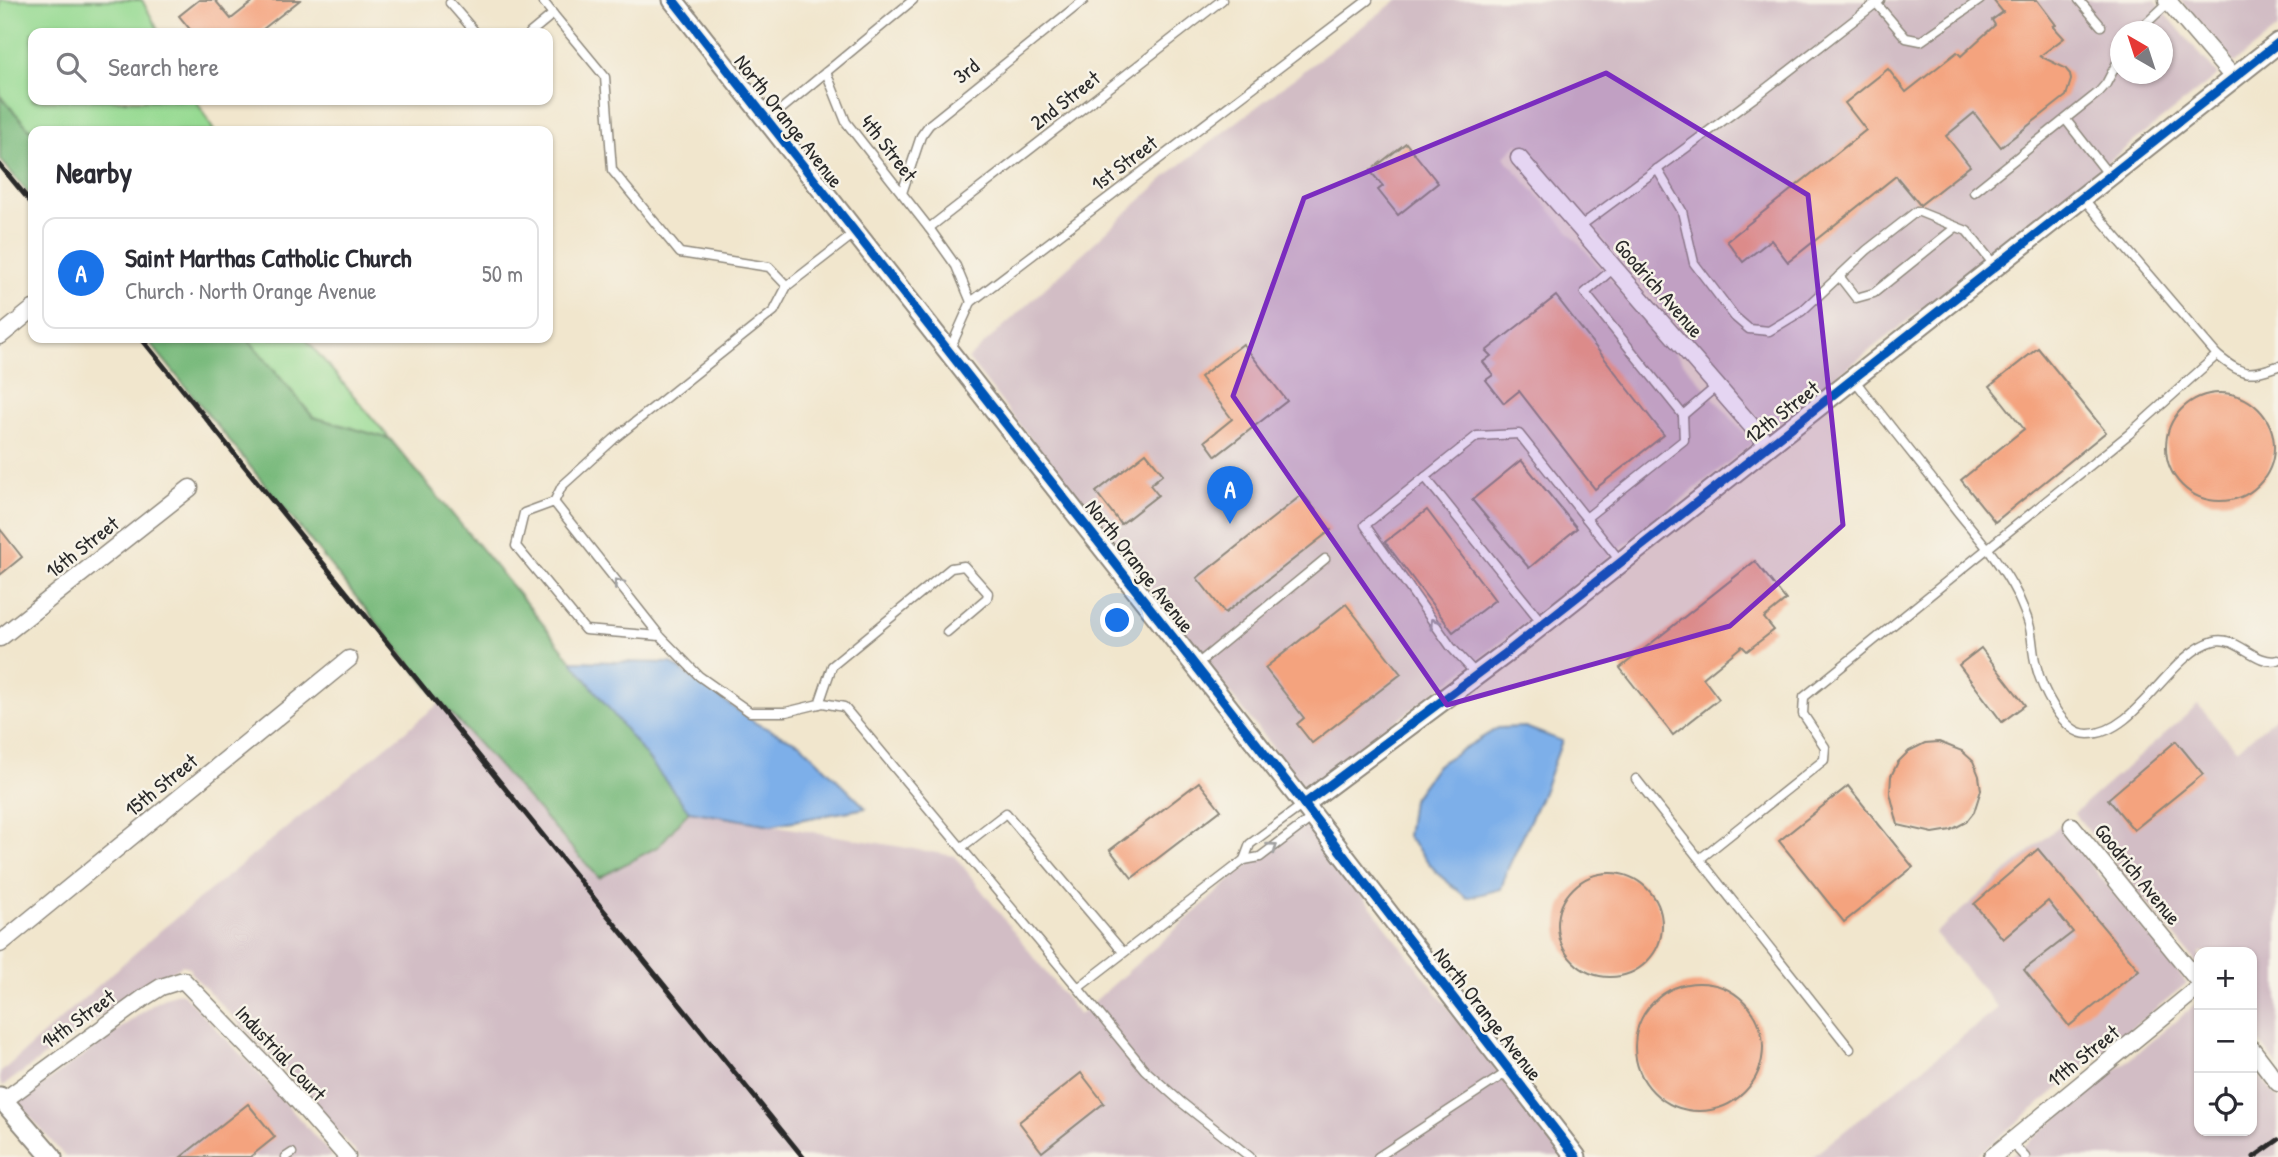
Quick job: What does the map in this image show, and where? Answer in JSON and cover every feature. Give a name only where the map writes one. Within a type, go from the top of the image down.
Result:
[{"type":"street","name":"North Orange Avenue","points":[[673,0],[1196,665],[1576,1157]]},
{"type":"street","points":[[2168,1],[2233,78]]},
{"type":"street","name":"12th Street","points":[[1309,810],[2278,43]]},
{"type":"street","name":"Goodrich Avenue","points":[[1518,158],[1768,445]]},
{"type":"street","points":[[0,336],[28,313]]},
{"type":"street","name":"16th Street","points":[[0,638],[190,488]]},
{"type":"street","name":"15th Street","points":[[0,944],[349,659]]},
{"type":"street","name":"Goodrich Avenue","points":[[2072,826],[2194,976]]},
{"type":"street","name":"14th Street","points":[[1,1099],[145,997],[161,987],[183,980]]},
{"type":"street","name":"Industrial Court","points":[[183,980],[273,1073],[347,1157]]},
{"type":"street","name":"11th Street","points":[[1993,1157],[2194,991]]},
{"type":"street","points":[[2257,1056],[2278,1083]]},
{"type":"street","points":[[1,1099],[52,1157]]},
{"type":"lane","points":[[542,0],[605,78],[612,170],[680,253],[769,267],[787,286]]},
{"type":"lane","points":[[767,121],[913,0]]},
{"type":"lane","name":"3rd","points":[[902,193],[921,136],[929,125],[1084,0]]},
{"type":"lane","name":"2nd Street","points":[[929,228],[1222,0]]},
{"type":"lane","name":"1st Street","points":[[971,302],[1368,0]]},
{"type":"lane","points":[[1578,227],[1759,94],[1878,1],[1906,38],[1921,41],[1980,0]]},
{"type":"lane","points":[[2078,0],[2101,26]]},
{"type":"lane","points":[[448,1],[472,28]]},
{"type":"lane","points":[[2148,21],[2168,1]]},
{"type":"lane","points":[[536,28],[553,14]]},
{"type":"lane","name":"4th Street","points":[[826,72],[846,122],[929,228]]},
{"type":"lane","points":[[1974,192],[2066,120],[2106,84],[2110,76]]},
{"type":"lane","points":[[2066,120],[2109,175]]},
{"type":"lane","points":[[1657,169],[1682,211],[1694,262],[1735,317],[1749,329],[1769,331],[1802,311],[1867,250],[1917,211],[1967,230],[1996,265]]},
{"type":"lane","points":[[2082,197],[2217,355],[2238,372],[2258,373],[2278,366]]},
{"type":"lane","points":[[1839,276],[1856,298],[1874,293],[1956,227]]},
{"type":"lane","points":[[929,228],[956,266],[971,302],[949,352]]},
{"type":"lane","points":[[660,636],[586,630],[516,546],[523,513],[554,502],[562,486],[614,439],[774,311],[787,286],[855,233]]},
{"type":"lane","points":[[1586,518],[1684,440],[1683,415],[1585,293],[1614,268]]},
{"type":"lane","points":[[1701,858],[1824,760],[1825,747],[1803,714],[1804,697],[2129,434],[2217,355]]},
{"type":"lane","points":[[1853,378],[2004,571],[2029,624],[2036,666],[2047,695],[2061,717],[2072,728],[2085,734],[2104,732],[2125,718],[2189,656],[2213,641],[2226,640],[2261,658],[2273,662],[2278,660]]},
{"type":"lane","points":[[1683,415],[1717,386]]},
{"type":"lane","points":[[1477,675],[1451,647],[1365,525],[1477,436],[1519,434],[1621,562]]},
{"type":"lane","points":[[1425,477],[1543,624]]},
{"type":"lane","points":[[554,502],[660,636],[699,676],[750,712],[786,712],[819,704],[844,707],[1145,1070],[1250,1157]]},
{"type":"lane","points":[[1196,665],[1325,559]]},
{"type":"lane","points":[[819,704],[832,666],[951,568],[964,566],[988,593],[987,598],[947,632]]},
{"type":"lane","points":[[1636,779],[1850,1049]]},
{"type":"lane","points":[[1244,860],[1250,844],[1309,810]]},
{"type":"lane","points":[[1078,988],[1244,860],[1260,857],[1309,810]]},
{"type":"lane","points":[[962,847],[1006,813],[1123,953]]},
{"type":"lane","points":[[1378,1157],[1509,1071]]},
{"type":"lane","points":[[2011,1142],[2025,1157]]},
{"type":"highlighted area","points":[[1606,73],[1808,195],[1843,525],[1730,626],[1447,705],[1233,396],[1304,198]]},
{"type":"shaded area","points":[[1397,0],[2154,0],[2172,21],[2110,21],[2110,84],[2173,84],[2173,22],[2218,75],[1769,430],[1518,143],[1504,157],[1753,443],[1470,666],[1305,789],[968,359],[1171,172]]},
{"type":"shaded area","points":[[2180,0],[2278,0],[2278,28],[2234,63]]},
{"type":"shaded area","points":[[441,702],[599,878],[659,846],[689,811],[955,856],[1079,1015],[1302,817],[1563,1157],[360,1157],[280,1066],[192,974],[189,967],[182,965],[139,988],[3,1086],[0,1073],[161,930]]},
{"type":"shaded area","points":[[2198,705],[2236,750],[2278,715],[2278,1066],[2257,1039],[2257,947],[2194,947],[2194,960],[2074,813]]},
{"type":"shaded area","points":[[2059,826],[2187,983],[1975,1157],[1812,1157],[1998,1008],[1935,933]]},
{"type":"shaded area","points":[[181,992],[265,1080],[333,1157],[65,1157],[18,1103],[151,1006]]},
{"type":"shaded area","points":[[2194,1006],[2194,1136],[2257,1136],[2257,1072],[2278,1099],[2278,1157],[2010,1157]]},
{"type":"green space","points":[[0,0],[142,0],[157,28],[28,28],[28,105],[199,105],[211,126],[28,127],[0,96]]},
{"type":"green space","points":[[0,96],[28,127],[28,193],[0,159]]},
{"type":"green space","points":[[150,343],[251,343],[313,417],[390,439],[535,614],[689,811],[659,846],[599,878],[441,702]]},
{"type":"green space","points":[[251,343],[309,343],[390,439],[313,417]]},
{"type":"water","points":[[572,661],[671,663],[757,724],[801,744],[866,808],[771,825],[689,811]]},
{"type":"water","points":[[1525,727],[1562,741],[1501,889],[1467,898],[1438,874],[1407,836],[1412,800],[1437,765],[1498,728]]},
{"type":"building","points":[[199,0],[215,0],[231,19],[255,0],[300,0],[264,28],[189,28],[179,16]]},
{"type":"building","points":[[1993,0],[2037,0],[2064,38],[2040,56],[2065,68],[2070,74],[2066,96],[2001,147],[1974,113],[1946,136],[1970,166],[1920,205],[1896,176],[1788,262],[1771,240],[1743,262],[1727,241],[1866,130],[1845,103],[1888,69],[1906,92],[1957,52],[1961,56],[1995,25],[1992,20],[2003,12]]},
{"type":"building","points":[[1406,143],[1438,183],[1398,215],[1378,190],[1383,186],[1370,171]]},
{"type":"building","points":[[1556,296],[1664,435],[1595,489],[1519,391],[1504,403],[1486,380],[1493,375],[1483,362],[1491,356],[1486,351]]},
{"type":"building","points":[[1243,344],[1287,401],[1216,456],[1205,441],[1232,419],[1200,377]]},
{"type":"building","points":[[2038,348],[2106,432],[1995,522],[1961,480],[2024,429],[1990,386]]},
{"type":"building","points":[[2220,393],[2241,397],[2258,409],[2270,426],[2274,447],[2270,468],[2258,485],[2241,497],[2220,501],[2199,497],[2182,485],[2170,468],[2166,447],[2170,426],[2182,409],[2199,397]]},
{"type":"building","points":[[1146,453],[1163,474],[1150,485],[1158,495],[1121,524],[1096,492]]},
{"type":"building","points":[[1521,460],[1577,528],[1529,568],[1472,500]]},
{"type":"building","points":[[1303,494],[1331,530],[1225,613],[1197,578]]},
{"type":"building","points":[[1427,510],[1495,600],[1453,632],[1385,542]]},
{"type":"building","points":[[0,529],[22,557],[0,575]]},
{"type":"building","points":[[1755,561],[1786,600],[1764,618],[1774,630],[1747,651],[1742,646],[1703,678],[1719,699],[1673,735],[1620,668]]},
{"type":"building","points":[[1346,604],[1401,674],[1312,743],[1297,724],[1304,718],[1265,668]]},
{"type":"building","points":[[1981,648],[2025,705],[2002,722],[1959,665]]},
{"type":"building","points":[[2176,741],[2203,774],[2134,830],[2108,799]]},
{"type":"building","points":[[1939,742],[1962,751],[1973,761],[1981,790],[1974,812],[1966,822],[1951,830],[1933,833],[1898,825],[1890,793],[1891,776],[1898,762],[1909,751],[1925,743]]},
{"type":"building","points":[[1199,782],[1221,810],[1132,878],[1110,850]]},
{"type":"building","points":[[1848,786],[1913,867],[1844,922],[1779,841]]},
{"type":"building","points":[[2038,849],[2139,970],[2069,1026],[2024,970],[2073,932],[2048,901],[2003,939],[1974,904]]},
{"type":"building","points":[[1610,873],[1630,877],[1647,888],[1658,905],[1662,925],[1658,945],[1647,962],[1630,973],[1610,977],[1590,973],[1573,962],[1562,945],[1558,925],[1562,905],[1573,888],[1590,877]]},
{"type":"building","points":[[1699,983],[1724,988],[1744,1002],[1758,1022],[1763,1047],[1758,1072],[1744,1092],[1724,1106],[1699,1111],[1674,1106],[1654,1092],[1640,1072],[1635,1047],[1640,1022],[1654,1002],[1674,988]]},
{"type":"building","points":[[1081,1073],[1104,1103],[1042,1152],[1019,1122]]},
{"type":"building","points":[[248,1104],[275,1137],[250,1157],[181,1157]]},
{"type":"railway","points":[[0,165],[28,199]]},
{"type":"railway","points":[[145,343],[803,1157]]},
{"type":"railway","points":[[2254,1157],[2278,1140]]},
{"type":"cycle path","points":[[673,0],[1304,804],[1576,1157]]},
{"type":"cycle path","points":[[1304,804],[1506,653],[2278,43]]},
{"type":"place","name":"Saint Marthas Catholic Church","points":[[1230,524]]}]
